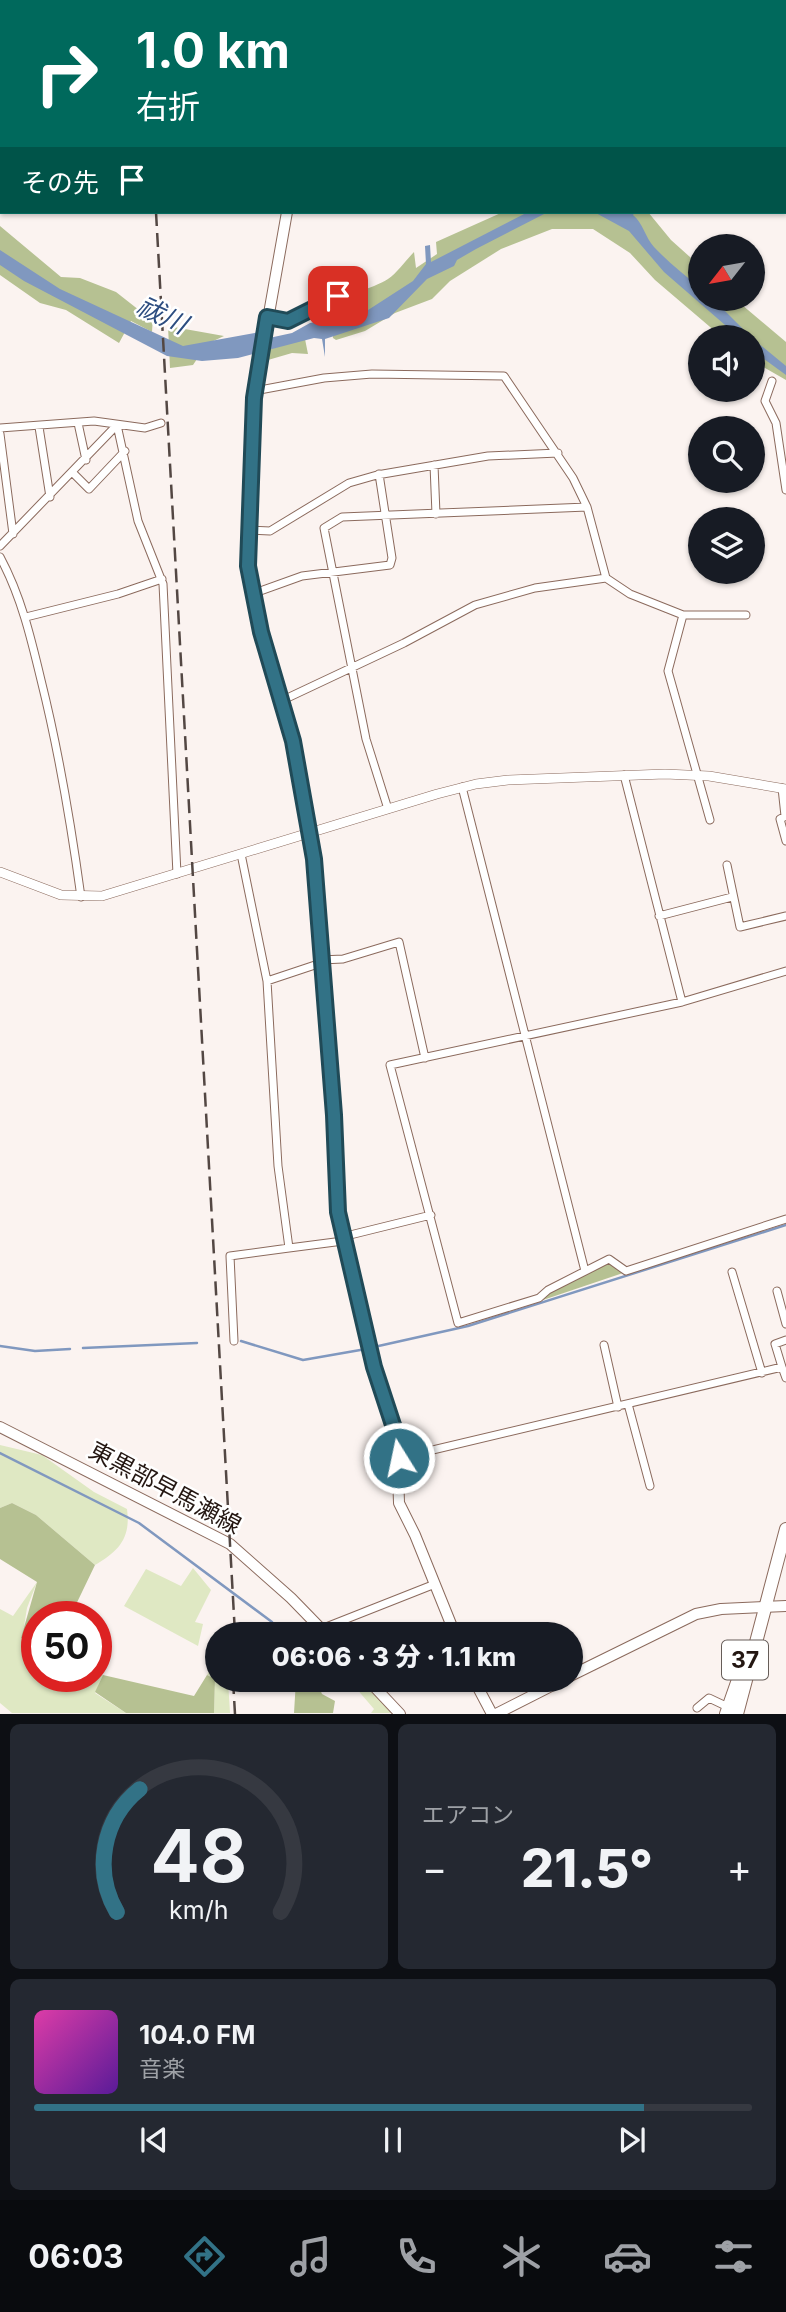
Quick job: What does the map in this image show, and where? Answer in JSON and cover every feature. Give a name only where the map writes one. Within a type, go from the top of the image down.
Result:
[{"type":"main road","points":[[287,214],[254,391],[249,530],[252,594],[264,643],[283,701],[310,834],[319,904],[336,1142],[336,1196],[343,1239],[374,1367],[395,1431],[399,1458],[396,1482],[399,1503],[450,1622]]},
{"type":"main road","name":"東黒部早馬瀬線","points":[[0,1427],[230,1544],[312,1622]]},
{"type":"main road","name":"37","points":[[730,1711],[765,1608],[786,1529]]},
{"type":"main road","points":[[583,1670],[696,1614],[721,1609],[786,1606]]},
{"type":"main road","points":[[380,1692],[400,1713]]},
{"type":"main road","points":[[481,1692],[494,1713],[538,1692]]},
{"type":"street","points":[[267,319],[288,321],[356,285]]},
{"type":"street","points":[[254,391],[324,378],[372,374],[504,376],[558,453],[587,507],[606,578],[630,594],[683,615],[746,615]]},
{"type":"street","points":[[772,381],[765,401],[776,423],[786,490]]},
{"type":"street","points":[[0,428],[108,422],[145,428],[161,423]]},
{"type":"street","points":[[78,423],[86,460]]},
{"type":"street","points":[[117,425],[125,451],[138,521],[162,579],[177,874]]},
{"type":"street","points":[[0,546],[117,425]]},
{"type":"street","points":[[38,427],[50,497]]},
{"type":"street","points":[[0,434],[13,534]]},
{"type":"street","points":[[73,473],[89,489],[125,451]]},
{"type":"street","points":[[249,530],[270,531],[349,483],[379,474],[488,456],[558,453]]},
{"type":"street","points":[[434,465],[436,514]]},
{"type":"street","points":[[252,594],[302,576],[334,574],[392,563],[379,474]]},
{"type":"street","points":[[0,488],[8,497]]},
{"type":"street","points":[[388,809],[366,739],[324,528],[342,517],[587,507]]},
{"type":"street","points":[[0,557],[26,617],[67,793],[81,897]]},
{"type":"street","points":[[283,701],[475,605],[535,588],[606,578]]},
{"type":"street","points":[[26,617],[110,596],[162,579]]},
{"type":"street","points":[[683,615],[668,671],[710,820]]},
{"type":"street","points":[[624,775],[682,1002]]},
{"type":"street","points":[[0,872],[54,893],[81,897],[103,896],[463,787],[508,780],[624,775],[698,775],[784,789],[785,816],[780,819],[786,841]]},
{"type":"street","points":[[463,787],[585,1271]]},
{"type":"street","points":[[241,854],[267,981],[278,1166],[289,1248]]},
{"type":"street","points":[[727,865],[740,927],[786,916]]},
{"type":"street","points":[[659,916],[732,897]]},
{"type":"street","points":[[267,981],[321,961],[343,959],[399,942],[425,1058]]},
{"type":"street","points":[[786,971],[682,1002],[390,1065],[458,1323],[540,1298],[548,1290],[609,1259],[626,1271],[786,1219]]},
{"type":"street","points":[[234,1340],[228,1258],[233,1255],[343,1239],[431,1215]]},
{"type":"street","points":[[732,1272],[762,1373]]},
{"type":"street","points":[[777,1291],[786,1324]]},
{"type":"street","points":[[786,1340],[775,1344],[786,1378]]},
{"type":"street","points":[[604,1345],[618,1407]]},
{"type":"street","points":[[399,1458],[782,1367]]},
{"type":"street","points":[[628,1404],[650,1486]]},
{"type":"street","points":[[346,1622],[435,1584]]},
{"type":"street","points":[[697,1709],[709,1698],[730,1711]]},
{"type":"green space","points":[[499,214],[650,214],[688,255],[688,308],[655,280],[630,253],[593,229],[552,229],[501,249],[450,281],[432,299],[395,313],[365,331],[336,340],[333,338],[332,321],[339,301],[388,279],[414,252],[416,268],[437,254],[436,242]]},
{"type":"green space","points":[[0,226],[61,277],[80,278],[116,292],[144,314],[153,316],[152,332],[131,321],[119,343],[66,310],[40,303],[0,275]]},
{"type":"green space","points":[[693,312],[750,312],[786,342],[786,380],[765,368],[765,325],[708,325]]},
{"type":"green space","points":[[168,326],[224,336],[207,344],[193,365],[170,368]]},
{"type":"green space","points":[[305,339],[308,354],[292,353],[268,360],[270,349]]},
{"type":"green space","points":[[608,1262],[623,1273],[543,1300],[549,1292]]},
{"type":"green space","points":[[0,1445],[42,1455],[94,1492],[127,1509],[125,1536],[117,1549],[95,1565],[36,1515],[12,1503],[0,1508]]},
{"type":"green space","points":[[12,1503],[36,1515],[95,1565],[78,1601],[32,1601],[37,1582],[0,1559],[0,1508]]},
{"type":"green space","points":[[193,1568],[211,1590],[195,1622],[203,1624],[198,1646],[124,1606],[146,1569],[181,1586]]},
{"type":"green space","points":[[37,1582],[30,1601],[24,1601]]},
{"type":"green space","points":[[21,1605],[21,1692],[95,1692],[126,1713],[12,1713],[0,1703],[0,1609],[13,1616]]},
{"type":"green space","points":[[112,1677],[194,1696],[205,1678],[205,1692],[215,1692],[214,1713],[126,1713],[95,1692],[112,1692]]},
{"type":"green space","points":[[215,1692],[229,1692],[230,1713],[214,1713]]},
{"type":"green space","points":[[295,1692],[321,1692],[335,1701],[333,1713],[294,1713]]},
{"type":"green space","points":[[359,1692],[374,1692],[394,1713],[371,1713],[374,1709]]},
{"type":"water","points":[[524,214],[544,214],[476,249],[457,260],[454,266],[427,279],[389,318],[325,339],[325,357],[322,339],[314,338],[238,358],[202,361],[167,356],[24,281],[0,265],[0,250],[60,289],[183,346],[260,332],[269,338],[292,333],[310,323],[365,312],[413,281],[426,264],[425,246],[430,245],[431,262]]},
{"type":"water","points":[[598,214],[634,214],[654,247],[688,278],[688,293],[664,272],[629,231]]},
{"type":"water","points":[[710,312],[726,312],[739,325],[725,325]]},
{"type":"water","points":[[765,349],[786,366],[786,375],[765,360]]},
{"type":"waterway","points":[[374,1347],[468,1326],[786,1225]]},
{"type":"waterway","points":[[241,1341],[303,1360],[366,1349]]},
{"type":"waterway","points":[[83,1348],[197,1343]]},
{"type":"waterway","points":[[0,1346],[35,1351],[70,1349]]},
{"type":"waterway","points":[[0,1453],[139,1523],[272,1622]]},
{"type":"railway","points":[[156,214],[234,1622]]},
{"type":"railway","points":[[234,1692],[235,1714]]},
{"type":"route","points":[[338,296],[288,321],[267,317],[254,398],[248,566],[261,632],[293,741],[314,859],[330,1049],[338,1212],[374,1367],[395,1431],[399,1458]]},
{"type":"water label","name":"祓川","points":[[162,315]]}]
